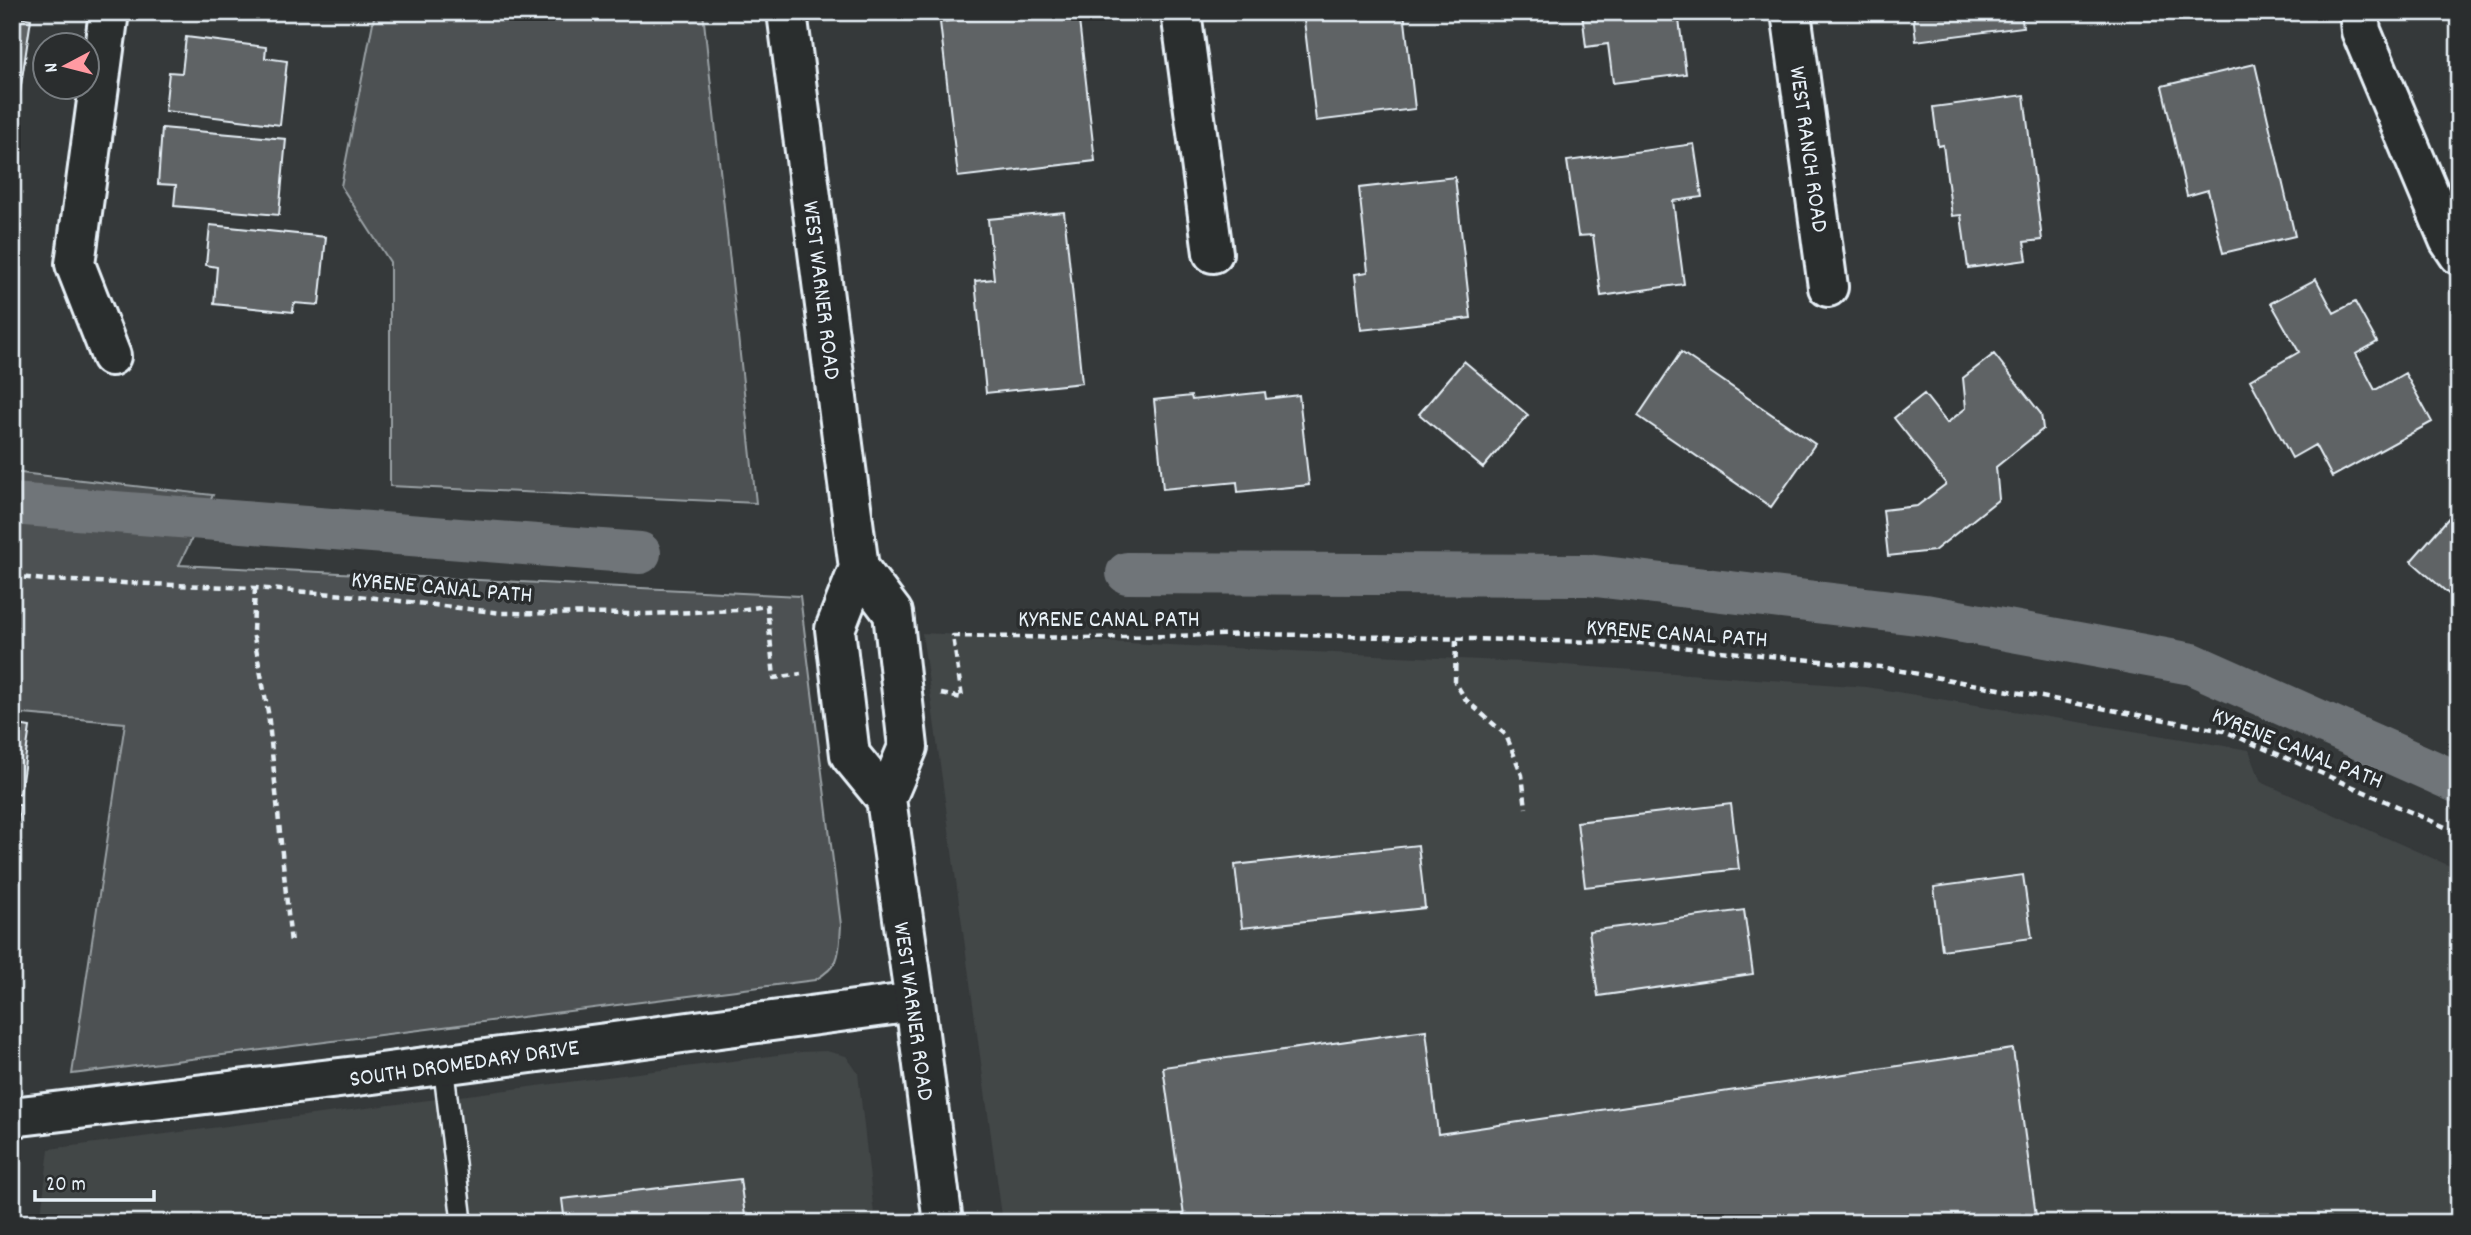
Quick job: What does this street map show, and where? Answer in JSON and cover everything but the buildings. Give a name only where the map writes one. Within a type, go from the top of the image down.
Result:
[{"type":"street","points":[[109,12],[75,264],[111,356]]},
{"type":"street","name":"WEST WARNER ROAD","points":[[787,12],[859,568],[835,629],[848,743],[850,755],[886,799]]},
{"type":"street","points":[[1181,12],[1213,253]]},
{"type":"street","name":"WEST RANCH ROAD","points":[[1791,12],[1828,286]]},
{"type":"street","points":[[2359,12],[2361,30],[2449,240],[2459,255]]},
{"type":"street","name":"WEST WARNER ROAD","points":[[859,568],[892,612],[894,625],[908,747],[886,799],[943,1223]]},
{"type":"street","name":"SOUTH DROMEDARY DRIVE","points":[[12,1117],[915,1002]]},
{"type":"lane","points":[[443,1064],[461,1213]]},
{"type":"path","name":"KYRENE CANAL PATH","points":[[12,576],[44,580],[254,588],[358,596],[502,613],[647,614],[767,606],[774,678],[802,674]]},
{"type":"path","points":[[254,588],[253,632],[268,712],[291,944]]},
{"type":"path","name":"KYRENE CANAL PATH","points":[[938,694],[962,698],[953,636],[1082,638],[1260,634],[1640,643],[1881,667],[2224,731],[2459,833]]},
{"type":"path","points":[[1456,640],[1455,682],[1466,700],[1506,735],[1522,775],[1526,808]]},
{"type":"shaded area","points":[[375,12],[703,12],[756,503],[390,486],[390,262],[341,186]]},
{"type":"shaded area","points":[[12,472],[213,495],[179,565],[800,596],[841,925],[835,963],[815,980],[72,1074],[125,723],[12,713]]},
{"type":"shaded area","points":[[922,633],[1523,662],[1867,687],[2249,750],[2261,782],[2459,870],[2459,1223],[1003,1223]]},
{"type":"shaded area","points":[[826,1051],[846,1056],[858,1073],[875,1223],[40,1223],[49,1149],[801,1052]]},
{"type":"waterway","points":[[12,504],[640,553]]},
{"type":"waterway","points":[[1127,573],[1587,575],[1925,615],[2192,664],[2459,783]]}]
